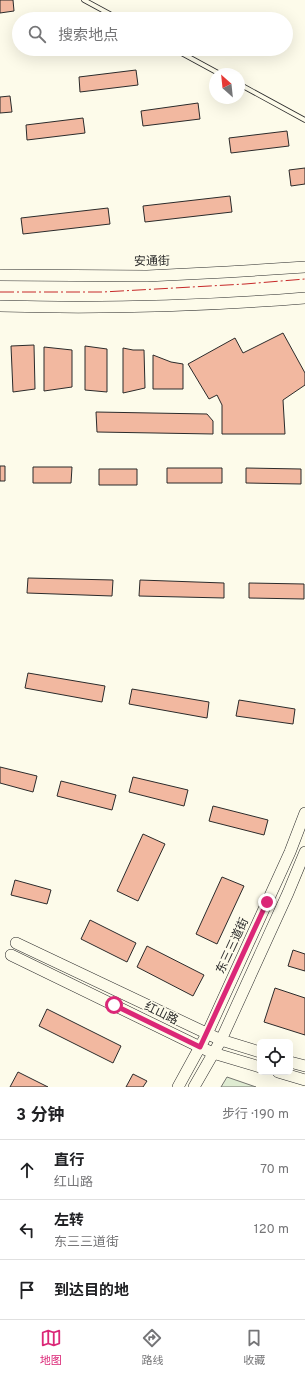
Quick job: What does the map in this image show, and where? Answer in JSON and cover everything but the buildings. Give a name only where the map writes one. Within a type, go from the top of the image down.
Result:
[{"type":"main road","name":"安通街","points":[[0,275],[147,276],[305,266]]},
{"type":"main road","points":[[0,306],[193,305],[305,298]]},
{"type":"main road","name":"东三三道街","points":[[178,1087],[207,1034],[290,852],[305,813]]},
{"type":"main road","points":[[194,1087],[220,1040],[288,893],[305,852]]},
{"type":"main road","name":"红山路","points":[[16,943],[220,1040],[257,1051]]},
{"type":"main road","name":"红山路","points":[[11,955],[213,1053],[257,1066]]},
{"type":"main road","points":[[293,1063],[305,1066]]},
{"type":"main road","points":[[288,1075],[305,1080]]},
{"type":"lane","points":[[84,0],[106,12]]},
{"type":"lane","points":[[187,56],[209,68]]},
{"type":"lane","points":[[245,87],[305,120]]},
{"type":"green space","points":[[227,1077],[256,1087],[221,1087]]},
{"type":"power","points":[[0,292],[103,292],[305,279]]},
{"type":"route","points":[[114,1005],[200,1047],[267,902]]}]
